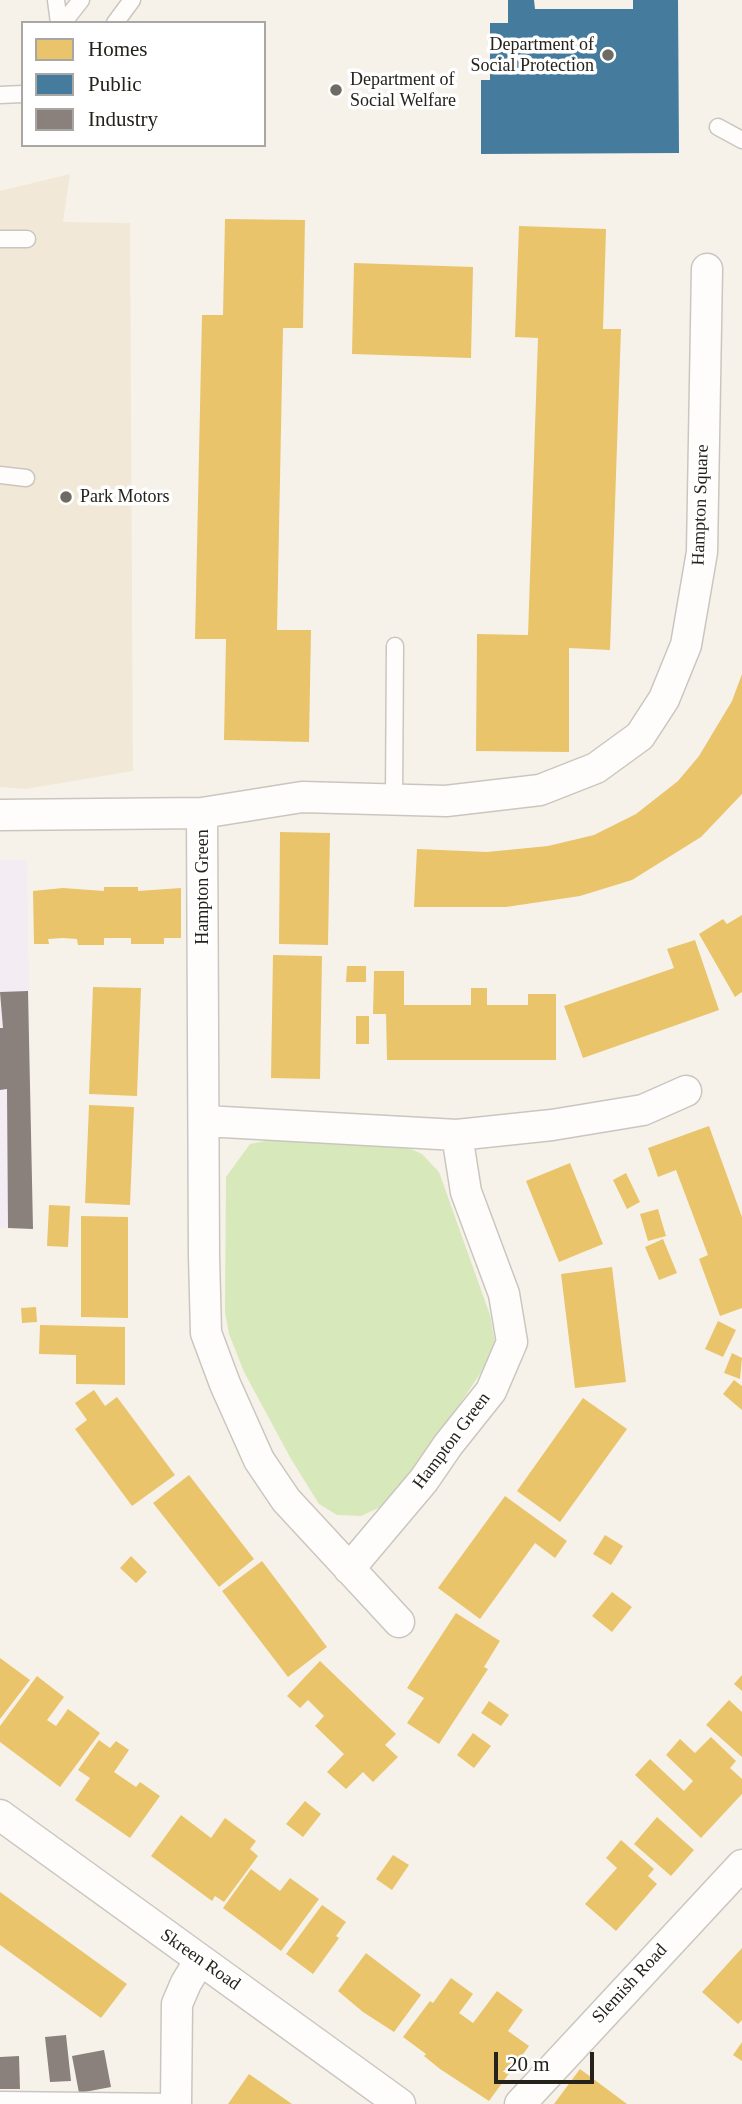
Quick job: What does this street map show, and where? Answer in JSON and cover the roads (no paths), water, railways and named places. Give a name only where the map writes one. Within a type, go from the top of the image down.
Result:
[{"type":"street","name":"Hampton Square","points":[[202,813],[302,797],[446,801],[540,790],[596,768],[640,736],[664,699],[686,645],[702,552],[707,269]]},
{"type":"street","name":"Hampton Green","points":[[0,815],[202,813],[206,1333],[259,1461],[286,1500],[399,1622]]},
{"type":"street","points":[[205,1121],[457,1135],[552,1125],[643,1110],[686,1091]]},
{"type":"street","name":"Hampton Green","points":[[349,1569],[424,1480],[448,1444],[491,1391],[512,1342],[504,1294],[466,1192],[457,1135]]},
{"type":"street","name":"Skreen Road","points":[[0,1815],[400,2104]]},
{"type":"street","name":"Slemish Road","points":[[520,2104],[742,1865]]},
{"type":"street","points":[[176,2103],[177,2004],[200,1961]]},
{"type":"lane","points":[[56,0],[61,21]]},
{"type":"lane","points":[[63,21],[81,0]]},
{"type":"lane","points":[[116,21],[132,0]]},
{"type":"lane","points":[[0,95],[21,94]]},
{"type":"lane","points":[[718,127],[742,140]]},
{"type":"lane","points":[[0,239],[27,239]]},
{"type":"lane","points":[[0,475],[26,478]]},
{"type":"lane","points":[[394,800],[395,646]]},
{"type":"lane","points":[[0,2100],[176,2103]]},
{"type":"place","name":"Department of Social Protection","points":[[608,55]]},
{"type":"place","name":"Department of Social Welfare","points":[[336,90]]},
{"type":"place","name":"Park Motors","points":[[66,497]]}]
